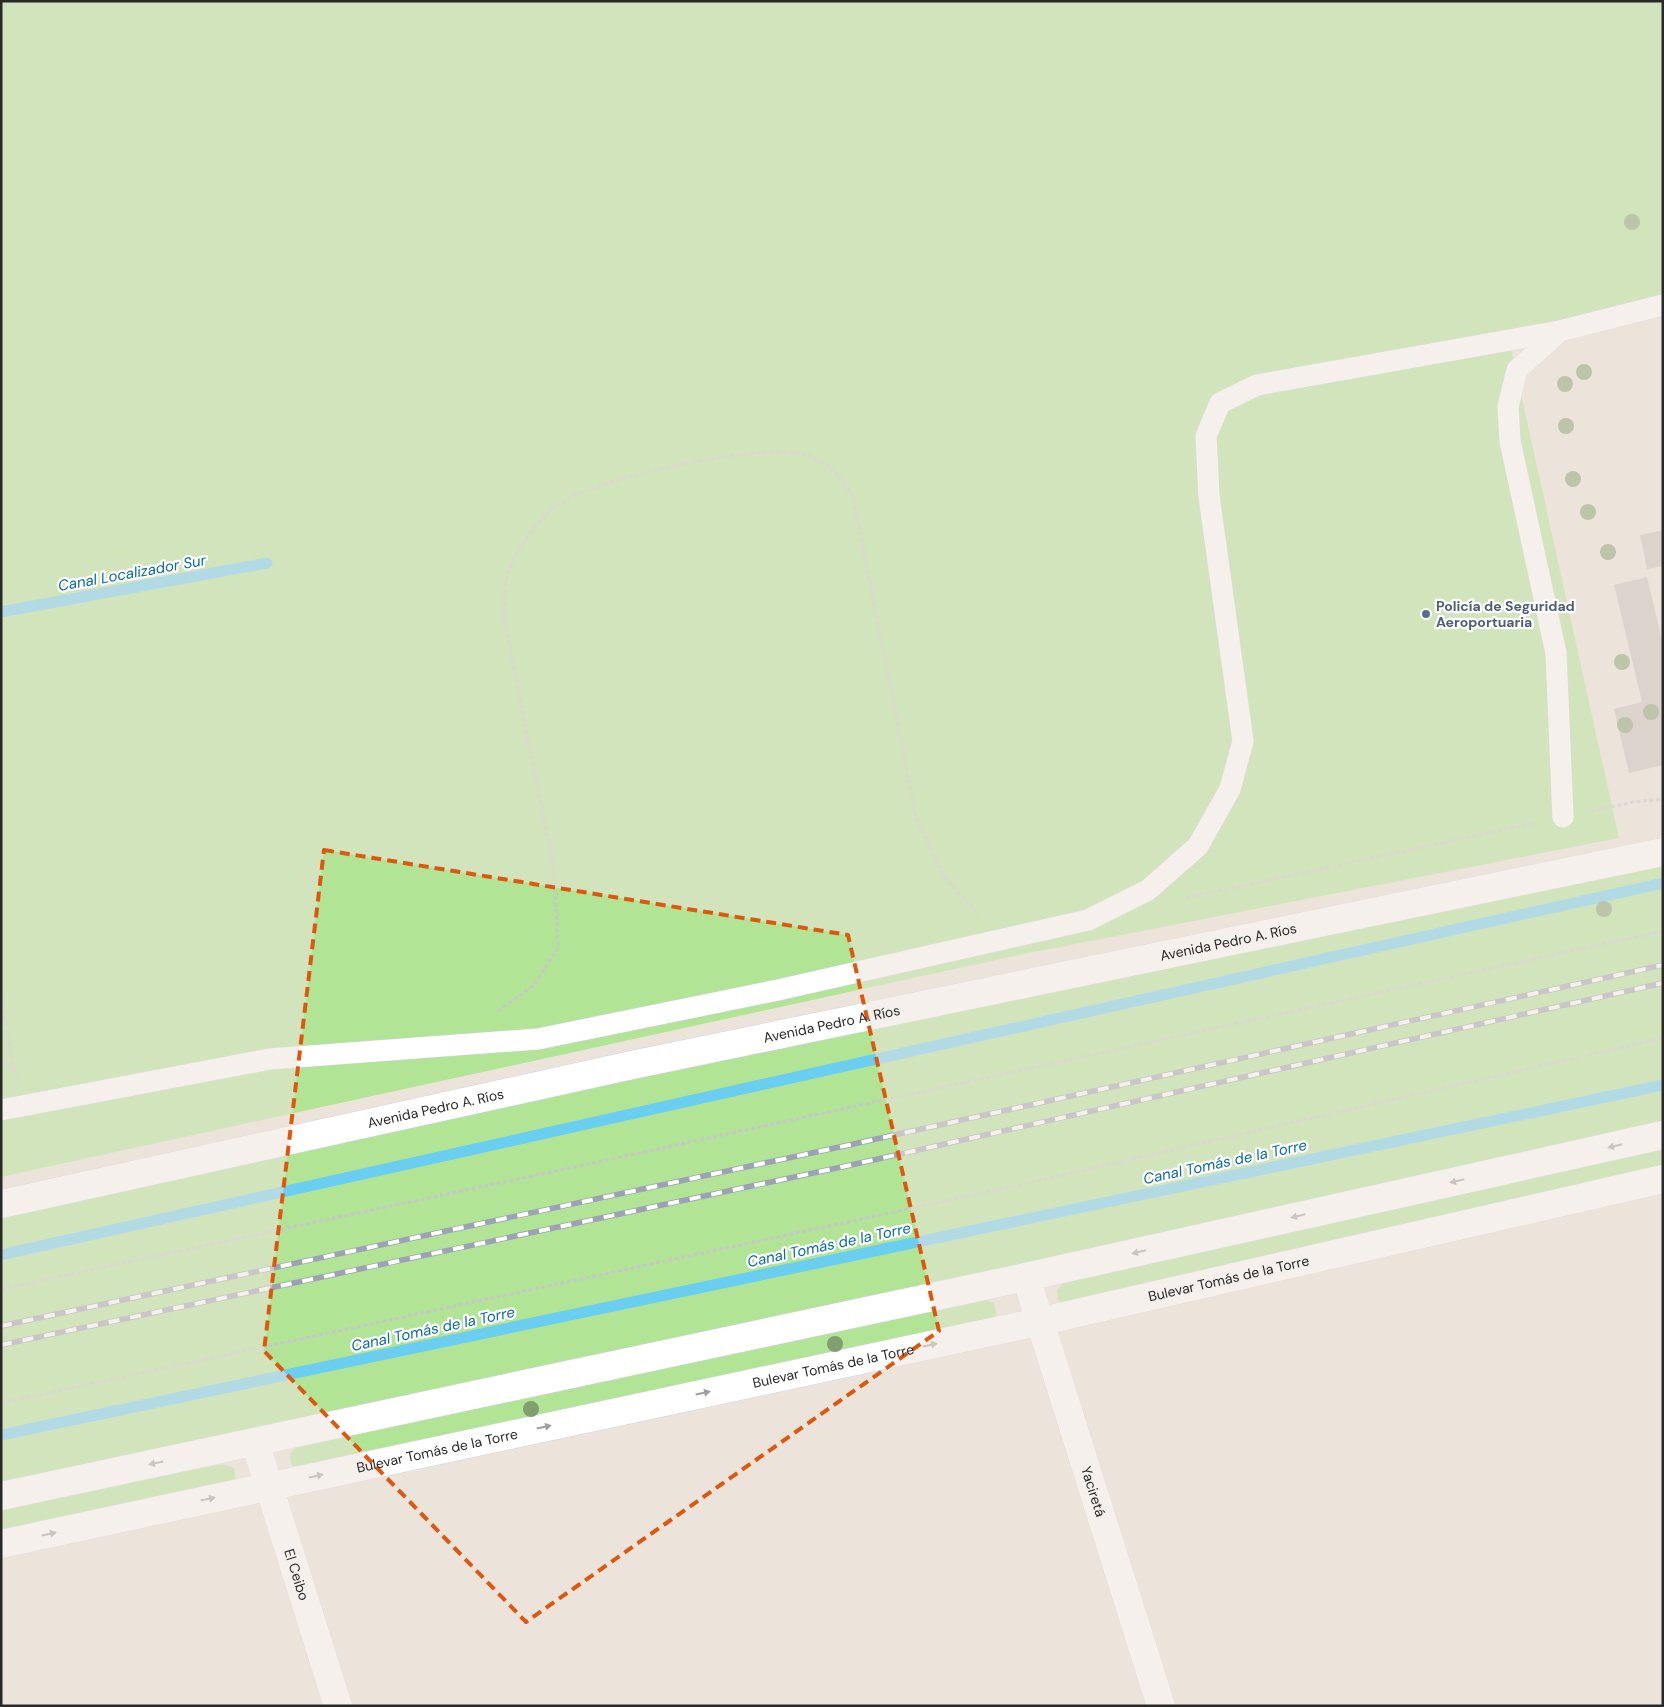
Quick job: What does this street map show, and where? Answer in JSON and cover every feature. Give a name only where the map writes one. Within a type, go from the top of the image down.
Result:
[{"type":"street","name":"Avenida Pedro A. Ríos","points":[[1,1204],[632,1065],[1663,852]]},
{"type":"street","points":[[1,1496],[1026,1277],[1663,1135]]},
{"type":"street","name":"Bulevar Tomás de la Torre","points":[[1,1544],[1038,1322],[1663,1179]]},
{"type":"street","name":"Yaciretá","points":[[1026,1277],[1038,1322],[1161,1706]]},
{"type":"street","name":"El Ceibo","points":[[255,1442],[338,1706]]},
{"type":"lane","points":[[1,1110],[270,1059],[538,1039],[778,990],[1088,920],[1148,890],[1198,846],[1230,789],[1243,741],[1209,496],[1206,436],[1220,403],[1257,385],[1560,331],[1663,305]]},
{"type":"lane","points":[[1560,331],[1517,370],[1508,407],[1510,441],[1556,653],[1563,817]]},
{"type":"path","points":[[491,1015],[534,985],[558,948],[554,871],[504,618],[507,577],[524,539],[552,509],[589,489],[672,466],[762,452],[809,456],[834,470],[853,497],[916,818],[944,877],[977,914],[1022,934]]},
{"type":"path","points":[[1184,899],[1633,802],[1663,799]]},
{"type":"path","points":[[1,1289],[628,1156],[1663,931]]},
{"type":"path","points":[[1,990],[13,1068]]},
{"type":"path","points":[[1,1403],[983,1193],[1663,1038]]},
{"type":"highlighted area","points":[[324,850],[848,935],[939,1331],[526,1622],[264,1351]]},
{"type":"green space","points":[[1,1],[1663,1],[1663,313],[1511,349],[1619,838],[1014,956],[1,1177]]},
{"type":"green space","points":[[1663,852],[1663,1135],[1,1496],[1,1204]]},
{"type":"green space","points":[[1661,1149],[1663,1173],[1066,1306],[1058,1300],[1057,1290],[1064,1282]]},
{"type":"green space","points":[[983,1299],[994,1303],[997,1314],[988,1323],[299,1471],[291,1464],[290,1454],[297,1446]]},
{"type":"green space","points":[[222,1464],[234,1468],[236,1480],[227,1488],[1,1535],[1,1510]]},
{"type":"building","points":[[1663,530],[1663,566],[1647,569],[1640,535]]},
{"type":"building","points":[[1647,577],[1663,644],[1663,765],[1629,773],[1614,709],[1642,702],[1614,585]]},
{"type":"waterway","name":"Canal Localizador Sur","points":[[1,612],[267,563]]},
{"type":"waterway","points":[[1,1255],[1663,883]]},
{"type":"waterway","name":"Canal Tomás de la Torre","points":[[1,1435],[1663,1085]]},
{"type":"railway","points":[[1,1326],[849,1145],[1663,965]]},
{"type":"railway","points":[[1,1345],[851,1165],[1663,983]]},
{"type":"place","name":"Policía de Seguridad Aeroportuaria","points":[[1426,614]]}]
